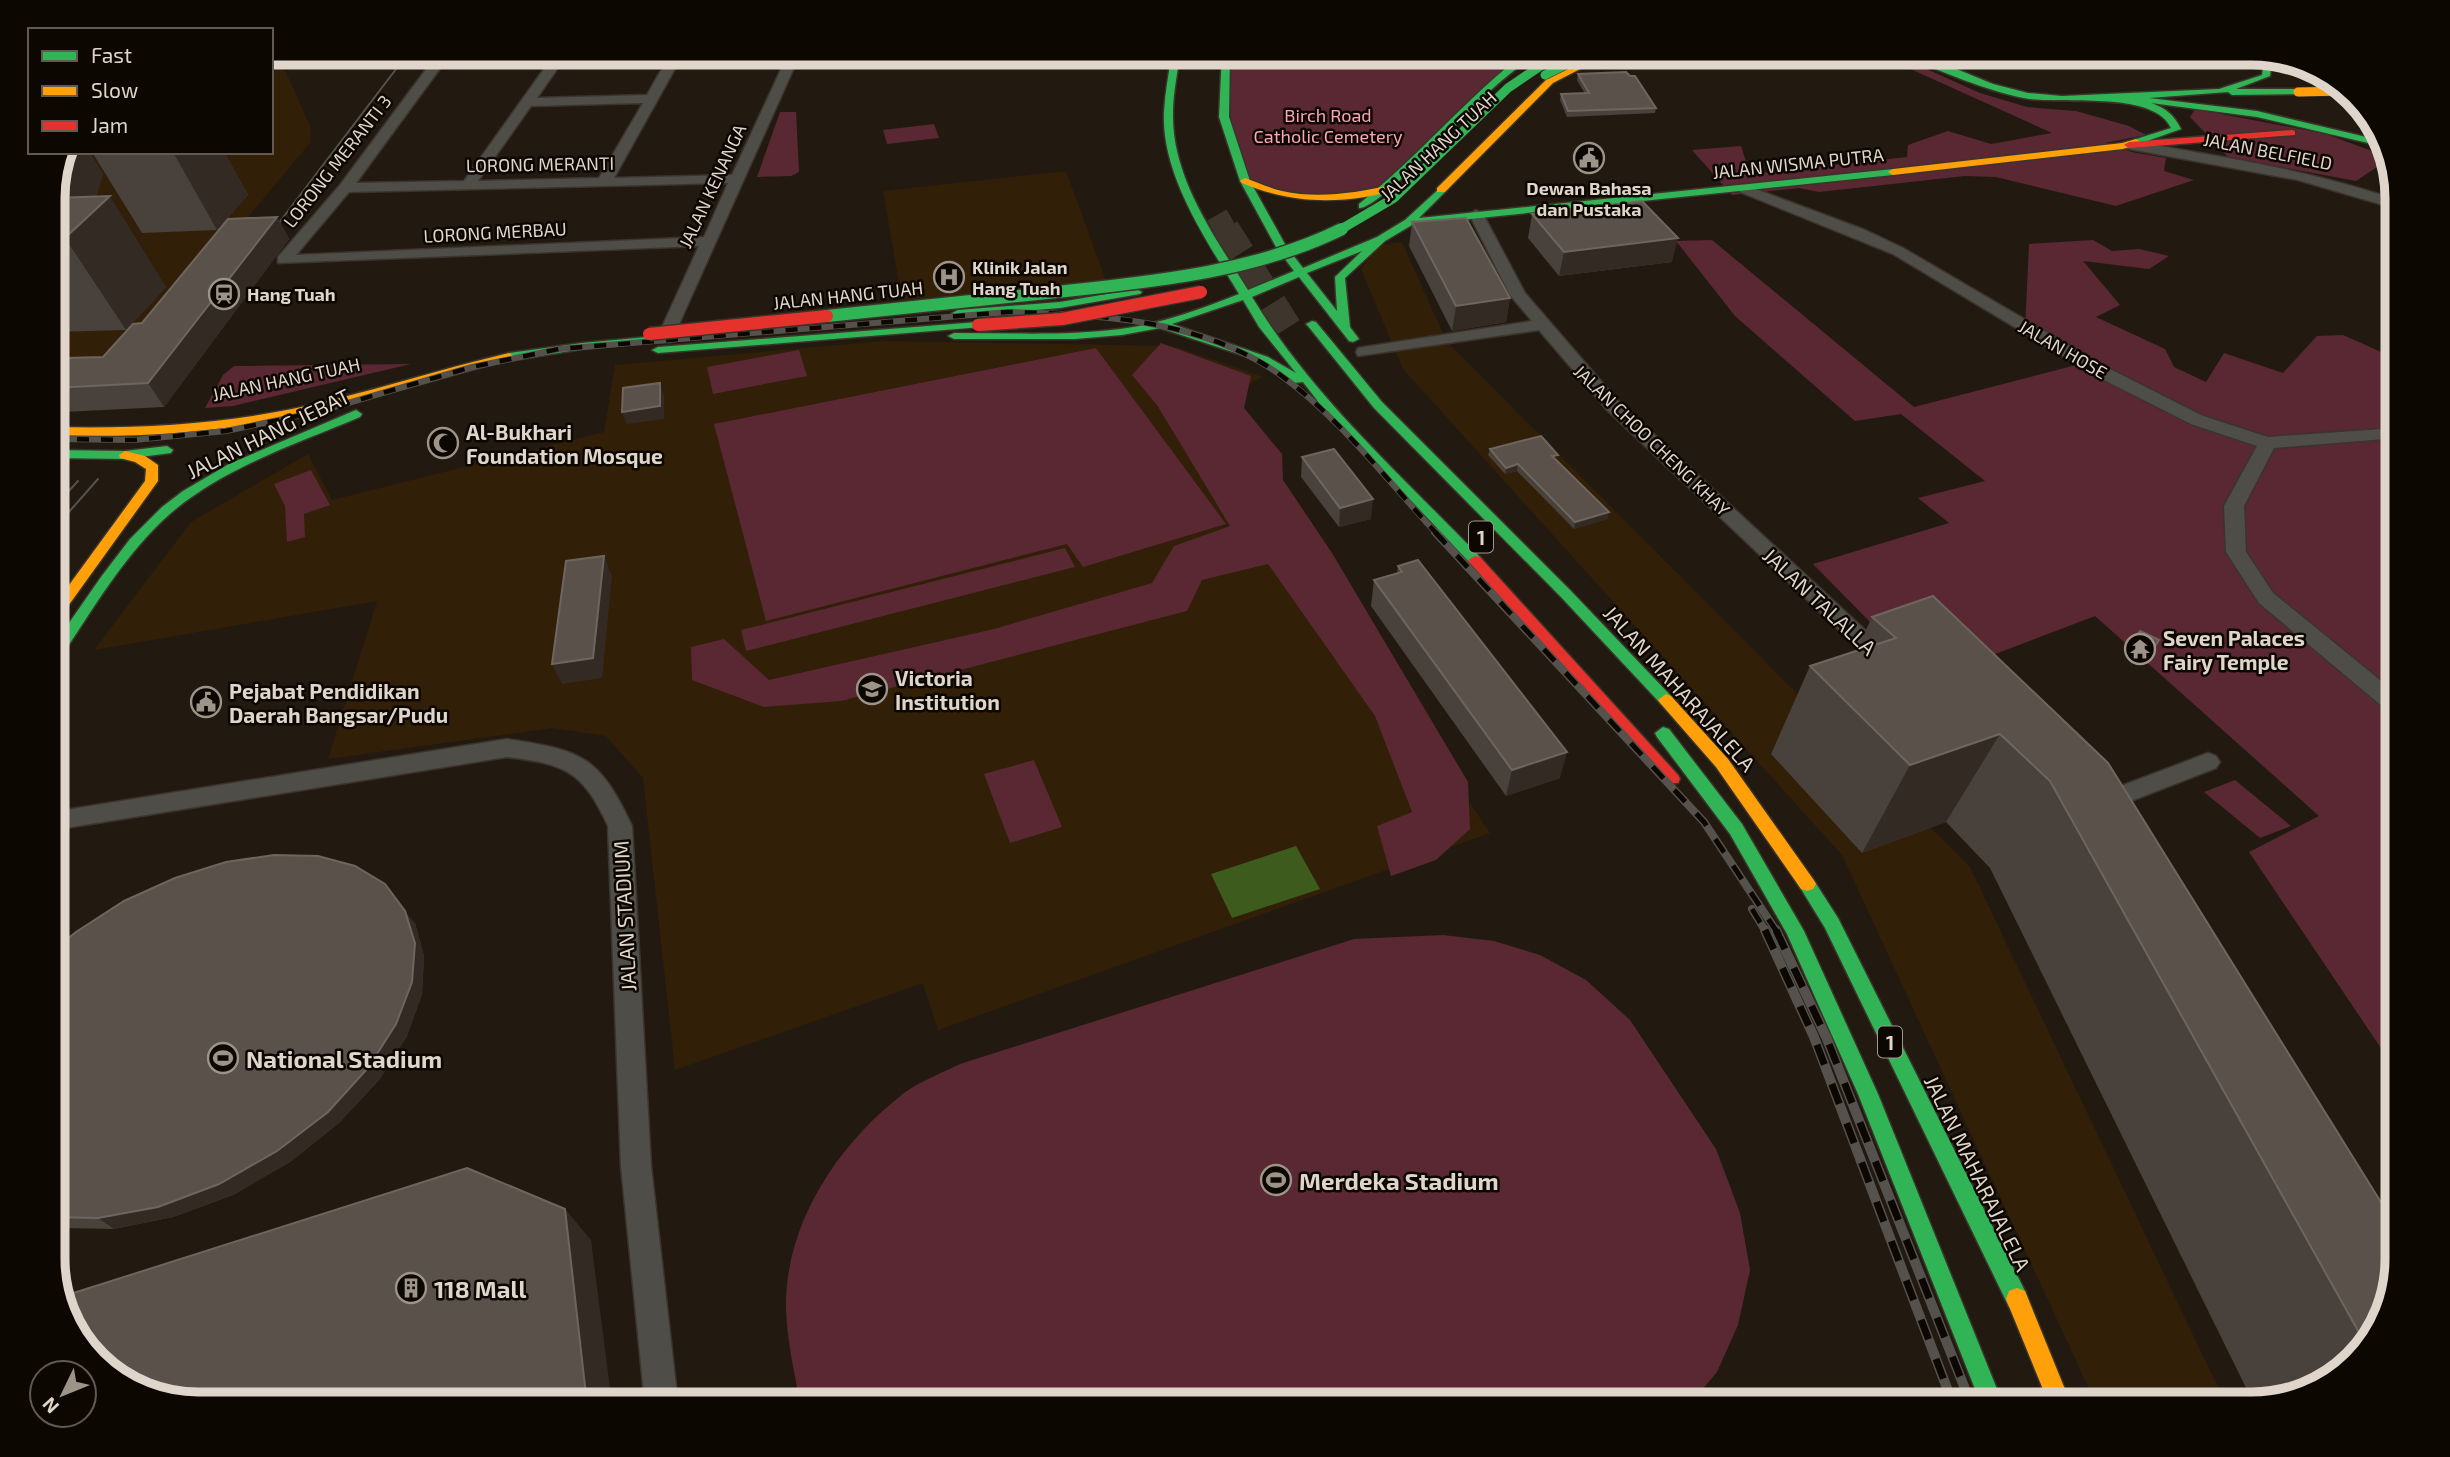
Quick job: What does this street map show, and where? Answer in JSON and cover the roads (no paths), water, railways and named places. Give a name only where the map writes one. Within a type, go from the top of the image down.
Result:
[{"type":"main road","points":[[1175,65],[1168,134],[1174,161],[1204,227],[1263,325],[1324,401],[1448,530],[1690,797],[1754,855]]},
{"type":"main road","points":[[1190,65],[1190,71]]},
{"type":"main road","points":[[1226,65],[1224,117],[1245,181],[1259,211],[1281,247],[1331,314],[1381,372]]},
{"type":"main road","name":"JALAN HANG TUAH","points":[[262,435],[370,407],[411,393],[517,367],[746,337],[1060,305],[1145,290],[1229,269],[1331,226],[1391,188],[1493,81],[1515,65]]},
{"type":"main road","name":"JALAN HANG TUAH","points":[[75,432],[290,401],[440,364],[548,343],[1083,290],[1197,273],[1247,260],[1343,226],[1396,197],[1447,151],[1510,85],[1536,65]]},
{"type":"main road","name":"JALAN HANG TUAH","points":[[65,432],[163,432],[247,422],[326,405],[497,359],[556,348],[665,338],[893,332],[1062,319],[1159,302],[1268,274],[1341,246],[1382,224],[1413,201],[1533,82],[1566,65]]},
{"type":"main road","points":[[1343,327],[1340,277],[1381,239],[1409,222],[1429,204],[1550,81],[1583,65]]},
{"type":"main road","points":[[1936,65],[1990,86],[2028,96],[2156,108],[2168,114],[2176,123],[2176,129],[2129,145]]},
{"type":"main road","points":[[1941,65],[1955,73]]},
{"type":"main road","points":[[1954,65],[1990,86]]},
{"type":"main road","points":[[2220,92],[2266,76],[2266,66]]},
{"type":"main road","points":[[2089,100],[2220,92],[2332,91]]},
{"type":"main road","points":[[2129,98],[2217,105],[2323,127],[2373,141]]},
{"type":"main road","points":[[2129,145],[2281,132],[2375,147]]},
{"type":"main road","name":"JALAN WISMA PUTRA","points":[[1409,222],[1745,189],[2129,145]]},
{"type":"main road","points":[[1245,181],[1275,195],[1326,201],[1356,198],[1391,188]]},
{"type":"main road","name":"JALAN WISMA PUTRA","points":[[1429,204],[1474,214]]},
{"type":"main road","points":[[1250,230],[1259,220],[1259,211]]},
{"type":"main road","points":[[1204,227],[1232,234]]},
{"type":"main road","points":[[1110,297],[1178,266],[1190,253],[1204,227]]},
{"type":"main road","name":"JALAN HANG TUAH","points":[[893,332],[978,337],[1075,336],[1122,332],[1161,324],[1245,297],[1381,239]]},
{"type":"main road","points":[[1145,290],[1174,288],[1194,296],[1195,302],[1161,324]]},
{"type":"main road","points":[[1305,305],[1331,314]]},
{"type":"main road","points":[[1263,325],[1271,309]]},
{"type":"main road","points":[[1161,324],[1264,359],[1324,401]]},
{"type":"main road","name":"JALAN MAHARAJALELA","points":[[1311,324],[1378,405],[1566,594],[1673,708],[1722,763],[1785,850],[1832,923],[2010,1282],[2055,1392]]},
{"type":"main road","name":"JALAN HANG JEBAT","points":[[65,640],[142,534],[168,509],[222,474],[370,407]]},
{"type":"main road","points":[[65,454],[125,456],[189,448]]},
{"type":"main road","name":"JALAN HANG JEBAT","points":[[65,600],[151,481],[153,468],[150,465],[125,456]]},
{"type":"main road","points":[[1641,649],[1659,669],[1673,708]]},
{"type":"main road","name":"JALAN MAHARAJALELA","points":[[1648,716],[1703,782],[1754,855],[1795,926],[1837,1016],[1987,1392]]},
{"type":"street","name":"LORONG MERANTI 3","points":[[283,260],[345,188],[436,65]]},
{"type":"street","points":[[468,185],[554,65]]},
{"type":"street","points":[[604,182],[671,65]]},
{"type":"street","name":"JALAN KENANGA","points":[[665,338],[789,65]]},
{"type":"street","points":[[528,102],[652,99]]},
{"type":"street","points":[[2202,140],[2191,145],[2198,152],[2219,161]]},
{"type":"street","name":"JALAN BELFIELD","points":[[2129,145],[2290,172],[2359,190],[2385,200]]},
{"type":"street","name":"LORONG MERANTI","points":[[345,188],[736,179]]},
{"type":"street","name":"JALAN HOSE","points":[[1745,189],[1860,233],[1898,251],[2102,372],[2197,420],[2267,443],[2385,434]]},
{"type":"street","name":"JALAN CHOO CHENG KHAY","points":[[1474,214],[1510,282],[1541,325],[1613,406],[1738,524]]},
{"type":"street","name":"LORONG MERBAU","points":[[283,260],[708,241]]},
{"type":"street","points":[[1364,352],[1541,325]]},
{"type":"street","points":[[2267,443],[2234,506],[2236,552],[2266,598],[2385,696]]},
{"type":"street","name":"JALAN TALALLA","points":[[1738,524],[1895,671]]},
{"type":"street","name":"JALAN STADIUM","points":[[65,819],[508,748],[554,754],[579,763],[604,790],[620,826],[636,1166],[661,1392]]},
{"type":"street","points":[[2083,810],[2208,762]]},
{"type":"tunnel","points":[[1217,215],[1226,231]]},
{"type":"tunnel","points":[[1225,229],[1288,329]]},
{"type":"tram line","points":[[269,236],[399,65]]},
{"type":"tram line","points":[[65,516],[98,479]]},
{"type":"tram line","points":[[65,495],[78,481]]},
{"type":"railway","points":[[65,439],[134,440],[226,431],[317,412],[472,367],[559,349],[1008,312],[1078,315],[1149,323],[1183,331],[1249,356],[1279,374],[1342,429],[1436,533]]},
{"type":"railway","points":[[1435,532],[1704,822],[1777,932]]},
{"type":"railway","points":[[1752,909],[1766,931]]},
{"type":"railway","points":[[1766,931],[1814,1037],[1948,1392]]},
{"type":"railway","points":[[1777,932],[1827,1039],[1966,1392]]},
{"type":"place","name":"Dewan Bahasa dan Pustaka","points":[[1589,158]]},
{"type":"place","name":"Klinik Jalan Hang Tuah","points":[[949,277]]},
{"type":"place","name":"Hang Tuah","points":[[224,294]]},
{"type":"place","name":"Al-Bukhari Foundation Mosque","points":[[443,443]]},
{"type":"place","name":"Seven Palaces Fairy Temple","points":[[2140,649]]},
{"type":"place","name":"Victoria Institution","points":[[872,689]]},
{"type":"place","name":"Pejabat Pendidikan Daerah Bangsar/Pudu","points":[[206,702]]},
{"type":"place","name":"National Stadium","points":[[223,1058]]},
{"type":"place","name":"Merdeka Stadium","points":[[1276,1180]]},
{"type":"place","name":"118 Mall","points":[[411,1288]]},
{"type":"park label","name":"Birch Road Catholic Cemetery","points":[[1328,125]]}]
